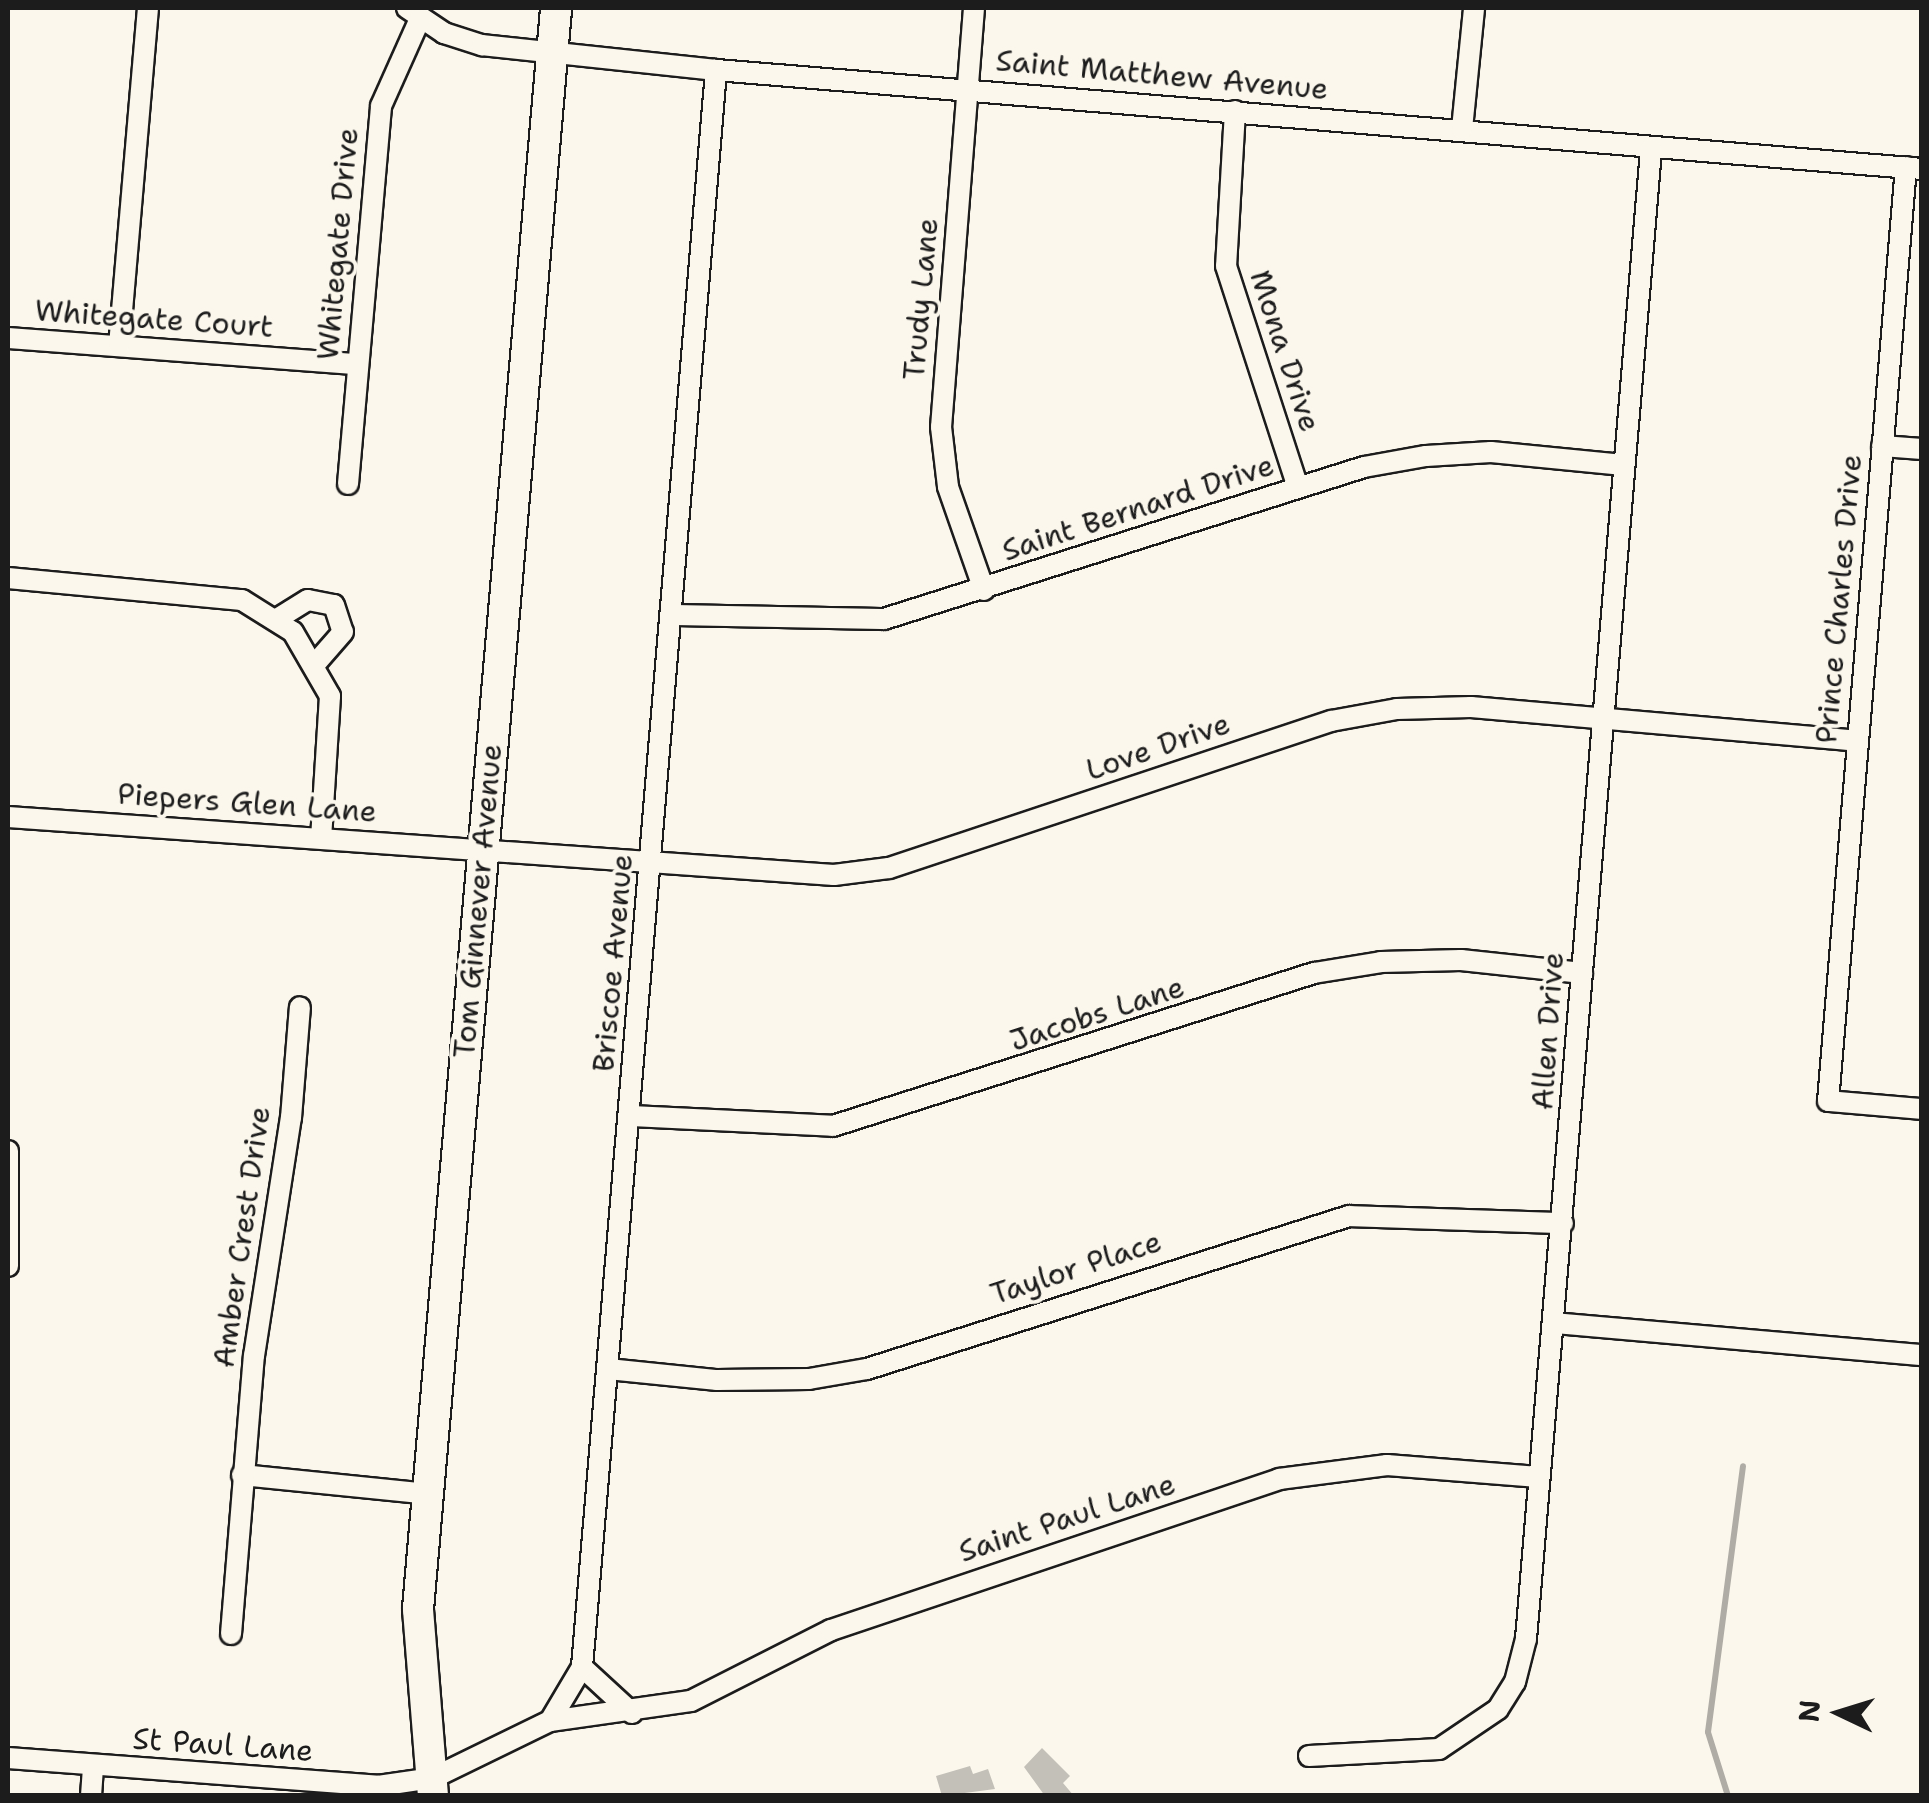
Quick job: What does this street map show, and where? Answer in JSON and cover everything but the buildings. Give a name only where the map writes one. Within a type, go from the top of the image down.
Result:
[{"type":"main road","name":"Tom Ginnever Avenue","points":[[433,1787],[418,1609],[556,8]]},
{"type":"street","points":[[118,346],[148,8]]},
{"type":"street","name":"Trudy Lane","points":[[974,8],[941,427],[948,487],[984,590]]},
{"type":"street","points":[[1462,129],[1474,8]]},
{"type":"street","name":"Saint Matthew Avenue","points":[[413,13],[482,44],[716,70],[1914,168]]},
{"type":"street","name":"Whitegate Drive","points":[[348,484],[381,106],[413,13]]},
{"type":"street","name":"Briscoe Avenue","points":[[550,1721],[582,1667],[716,70]]},
{"type":"street","name":"Mona Drive","points":[[1235,112],[1226,266],[1298,488]]},
{"type":"street","name":"Allen Drive","points":[[1308,1756],[1439,1748],[1498,1710],[1515,1682],[1526,1639],[1650,149]]},
{"type":"street","name":"Prince Charles Drive","points":[[1914,168],[1882,446],[1830,1036],[1828,1101],[1922,1109]]},
{"type":"street","name":"Whitegate Court","points":[[8,338],[356,364]]},
{"type":"street","points":[[1882,446],[1922,449]]},
{"type":"street","name":"Saint Bernard Drive","points":[[672,614],[884,619],[1298,488],[1426,456],[1491,452],[1623,466]]},
{"type":"street","points":[[8,578],[202,593],[242,600],[277,619],[316,663],[331,729],[320,838]]},
{"type":"street","points":[[277,619],[308,600],[334,605],[343,632],[316,663]]},
{"type":"street","name":"Love Drive","points":[[482,849],[651,866],[834,875],[888,868],[1332,721],[1397,709],[1604,716],[1857,742]]},
{"type":"street","name":"Piepers Glen Lane","points":[[8,817],[482,849]]},
{"type":"street","name":"Jacobs Lane","points":[[631,1116],[834,1126],[1314,973],[1380,962],[1461,960],[1582,973]]},
{"type":"street","name":"Amber Crest Drive","points":[[231,1634],[242,1475],[300,1006]]},
{"type":"street","points":[[8,1152],[8,1266]]},
{"type":"street","name":"Taylor Place","points":[[608,1369],[716,1380],[809,1379],[867,1369],[1349,1216],[1563,1224]]},
{"type":"street","points":[[1554,1323],[1922,1355]]},
{"type":"street","name":"Saint Paul Lane","points":[[632,1713],[691,1702],[881,1612],[1280,1479],[1386,1465],[1539,1477]]},
{"type":"street","points":[[242,1475],[428,1494]]},
{"type":"street","points":[[582,1667],[632,1713]]},
{"type":"street","points":[[433,1787],[550,1721],[632,1713]]},
{"type":"street","name":"St Paul Lane","points":[[8,1758],[433,1787]]},
{"type":"street","points":[[91,1796],[93,1765]]},
{"type":"waterway","points":[[1728,1796],[1708,1732],[1743,1466]]}]
